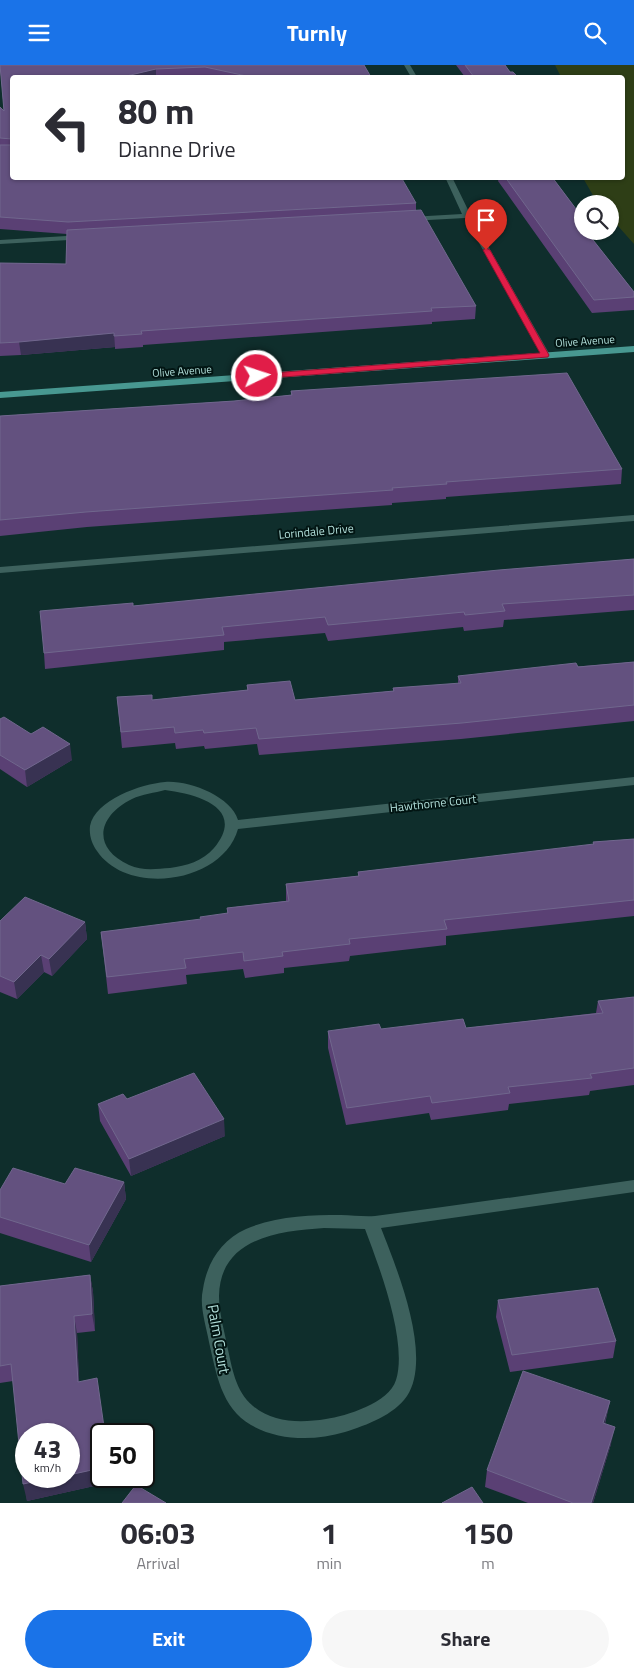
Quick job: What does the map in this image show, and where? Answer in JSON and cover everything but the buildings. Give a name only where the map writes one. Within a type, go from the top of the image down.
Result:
[{"type":"main road","name":"Olive Avenue","points":[[0,395],[634,349]]},
{"type":"street","points":[[449,180],[467,216],[546,355]]},
{"type":"street","points":[[402,220],[467,216]]},
{"type":"street","points":[[0,242],[88,237]]},
{"type":"street","name":"Lorindale Drive","points":[[0,570],[634,517]]},
{"type":"street","name":"Hawthorne Court","points":[[232,825],[634,781]]},
{"type":"street","points":[[164,786],[186,787],[206,794],[220,803],[230,815],[232,825],[230,836],[213,858],[194,868],[172,873],[149,874],[127,869],[110,860],[98,848],[94,834],[98,820],[107,806],[123,796],[143,789],[164,786]]},
{"type":"street","name":"Palm Court","points":[[371,1223],[388,1265],[400,1310],[407,1360],[404,1382],[388,1403],[350,1424],[310,1431],[269,1426],[246,1412],[226,1380],[215,1329],[211,1289],[220,1261],[238,1240],[272,1227],[327,1221],[371,1223],[634,1186]]},
{"type":"green space","points":[[555,65],[634,65],[634,244],[619,227],[619,195],[593,195],[584,180],[625,180],[625,75],[560,75]]},
{"type":"route","points":[[257,376],[546,355],[486,250]]}]
